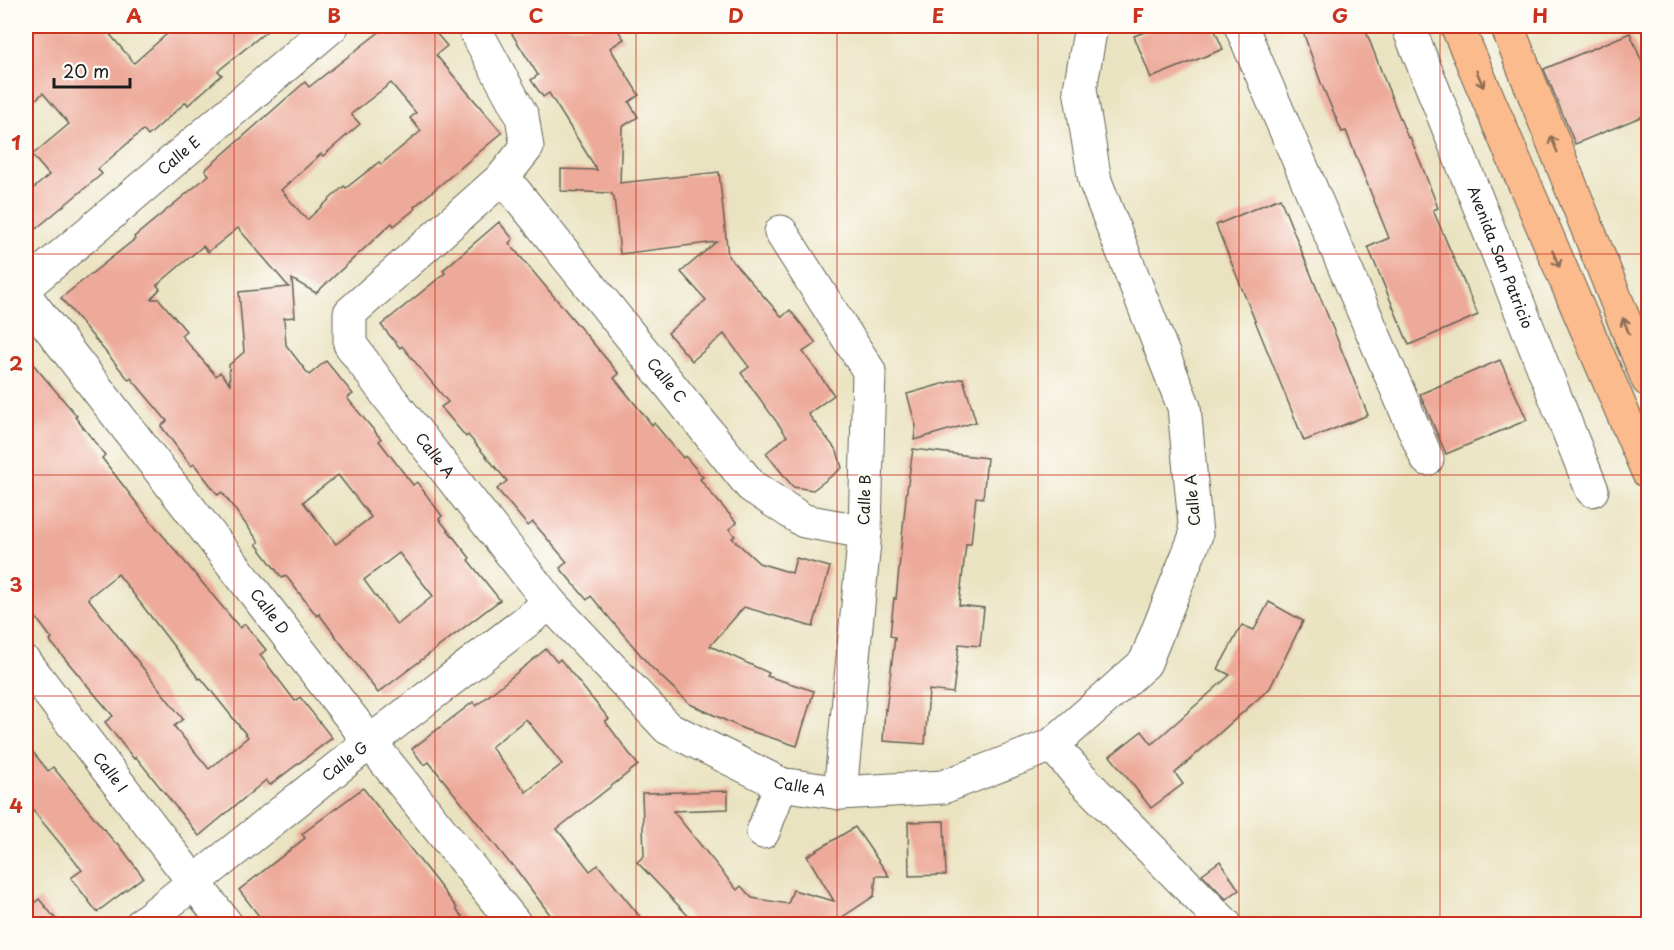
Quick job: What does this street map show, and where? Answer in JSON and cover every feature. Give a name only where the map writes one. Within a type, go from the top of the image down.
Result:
[{"type":"main road","points":[[1458,26],[1648,472]]},
{"type":"main road","points":[[1507,26],[1648,380]]},
{"type":"street","name":"Calle E","points":[[26,286],[332,26]]},
{"type":"street","name":"Calle A","points":[[473,26],[522,116],[527,147],[503,177],[350,313],[350,344],[550,603],[668,728],[781,784],[840,793],[943,787],[1052,745],[1144,663],[1196,535],[1184,406],[1095,181],[1080,89],[1091,26]]},
{"type":"street","points":[[1241,26],[1427,459]]},
{"type":"street","name":"Avenida San Patricio","points":[[1408,26],[1592,490]]},
{"type":"street","name":"Calle C","points":[[503,177],[751,486],[804,521],[865,532]]},
{"type":"street","name":"Calle B","points":[[781,232],[869,371],[865,532],[840,793]]},
{"type":"street","name":"Calle D","points":[[26,297],[370,742],[515,924]]},
{"type":"street","name":"Calle G","points":[[142,924],[194,885],[370,742],[550,603]]},
{"type":"street","name":"Calle I","points":[[26,663],[226,924]]},
{"type":"street","points":[[1052,745],[1085,782],[1226,924]]},
{"type":"street","points":[[763,832],[781,784]]},
{"type":"building","points":[[41,26],[103,26],[134,63],[176,26],[273,26],[218,71],[222,75],[188,105],[186,102],[148,136],[143,130],[98,169],[102,174],[26,237],[26,195],[49,175],[32,155],[69,124],[43,93],[26,108],[26,38]]},
{"type":"building","points":[[387,26],[430,26],[447,46],[436,55],[502,133],[414,207],[415,209],[394,226],[392,223],[316,293],[292,279],[295,317],[284,318],[286,345],[309,375],[326,361],[353,394],[347,398],[381,439],[379,441],[413,485],[417,482],[442,516],[439,519],[500,600],[378,693],[319,614],[317,616],[286,576],[282,578],[256,544],[259,542],[222,492],[218,495],[194,464],[191,466],[161,426],[167,421],[131,378],[129,380],[61,298],[135,239],[134,237],[209,175],[205,170],[305,82],[309,87]],"holes":[[[391,83],[416,113],[410,118],[421,131],[381,164],[379,162],[346,188],[344,186],[307,220],[281,190],[321,154],[323,156],[360,124],[351,114]],[[238,228],[289,287],[239,292],[244,352],[229,365],[230,384],[220,372],[216,376],[181,335],[186,331],[159,299],[151,299],[160,289],[157,285],[203,246],[208,252]],[[338,475],[371,517],[336,544],[303,502]],[[399,553],[433,596],[397,625],[364,580]]]},
{"type":"building","points":[[507,26],[615,26],[624,39],[610,48],[639,95],[629,102],[638,117],[622,127],[620,183],[719,172],[728,256],[782,317],[790,310],[816,343],[803,352],[834,395],[808,414],[837,451],[842,468],[813,490],[793,487],[766,453],[787,436],[741,373],[749,367],[724,334],[692,361],[668,333],[706,300],[681,272],[716,242],[620,254],[614,197],[611,193],[561,191],[561,169],[597,170],[549,93],[543,97],[531,80],[538,75]]},
{"type":"building","points":[[1161,26],[1213,26],[1223,49],[1151,78],[1134,36]]},
{"type":"building","points":[[1301,26],[1364,26],[1438,208],[1433,210],[1478,315],[1409,345],[1368,247],[1389,238],[1346,131],[1342,132],[1321,83]]},
{"type":"building","points":[[1630,33],[1648,77],[1648,114],[1575,144],[1544,69]]},
{"type":"building","points":[[1280,198],[1368,415],[1304,441],[1216,225]]},
{"type":"building","points":[[499,222],[513,239],[509,243],[619,374],[614,378],[652,425],[654,423],[683,458],[685,456],[703,477],[700,479],[737,523],[729,529],[735,536],[732,538],[759,563],[792,573],[796,558],[830,567],[813,627],[744,607],[710,646],[769,673],[767,676],[814,691],[797,746],[744,729],[690,704],[650,666],[591,596],[587,600],[560,568],[567,562],[533,522],[528,526],[497,489],[507,481],[441,407],[448,402],[402,346],[400,348],[381,325],[445,273],[443,270]]},
{"type":"building","points":[[26,356],[77,416],[75,417],[105,455],[102,458],[145,514],[240,628],[245,624],[266,650],[260,655],[295,701],[300,697],[332,738],[270,785],[266,780],[199,836],[105,722],[113,716],[50,641],[52,639],[26,604]],"holes":[[[118,574],[199,679],[201,678],[248,737],[209,769],[174,726],[183,719],[88,598]]]},
{"type":"building","points":[[1500,360],[1527,420],[1446,454],[1420,394]]},
{"type":"building","points":[[963,378],[976,422],[914,440],[916,426],[907,394]]},
{"type":"building","points":[[913,449],[987,458],[983,498],[976,497],[971,544],[966,544],[959,605],[984,608],[980,646],[959,644],[953,693],[929,690],[925,744],[883,741],[895,637],[890,636]]},
{"type":"building","points":[[1269,602],[1303,621],[1270,688],[1175,773],[1183,784],[1151,808],[1110,756],[1142,731],[1152,744],[1230,675],[1218,669],[1242,625],[1254,630]]},
{"type":"building","points":[[546,649],[557,662],[560,659],[609,719],[605,721],[638,765],[557,829],[590,871],[598,865],[646,924],[557,924],[512,864],[429,762],[424,765],[412,749],[473,702],[476,706]],"holes":[[[526,719],[562,764],[526,792],[491,747]]]},
{"type":"building","points":[[26,743],[48,771],[53,767],[116,844],[118,843],[143,877],[97,912],[71,878],[82,870],[26,802]]},
{"type":"building","points":[[363,788],[469,924],[265,924],[239,890],[305,838],[302,834]]},
{"type":"building","points":[[728,791],[728,809],[673,811],[737,890],[741,886],[752,898],[788,904],[793,890],[834,901],[807,856],[855,827],[889,876],[876,876],[874,896],[841,918],[840,924],[696,924],[637,862],[644,856],[642,793]]},
{"type":"building","points":[[944,821],[946,875],[909,876],[908,822]]},
{"type":"building","points":[[1220,861],[1239,890],[1226,899],[1202,874]]},
{"type":"building","points":[[39,899],[60,924],[26,924],[26,910]]}]
